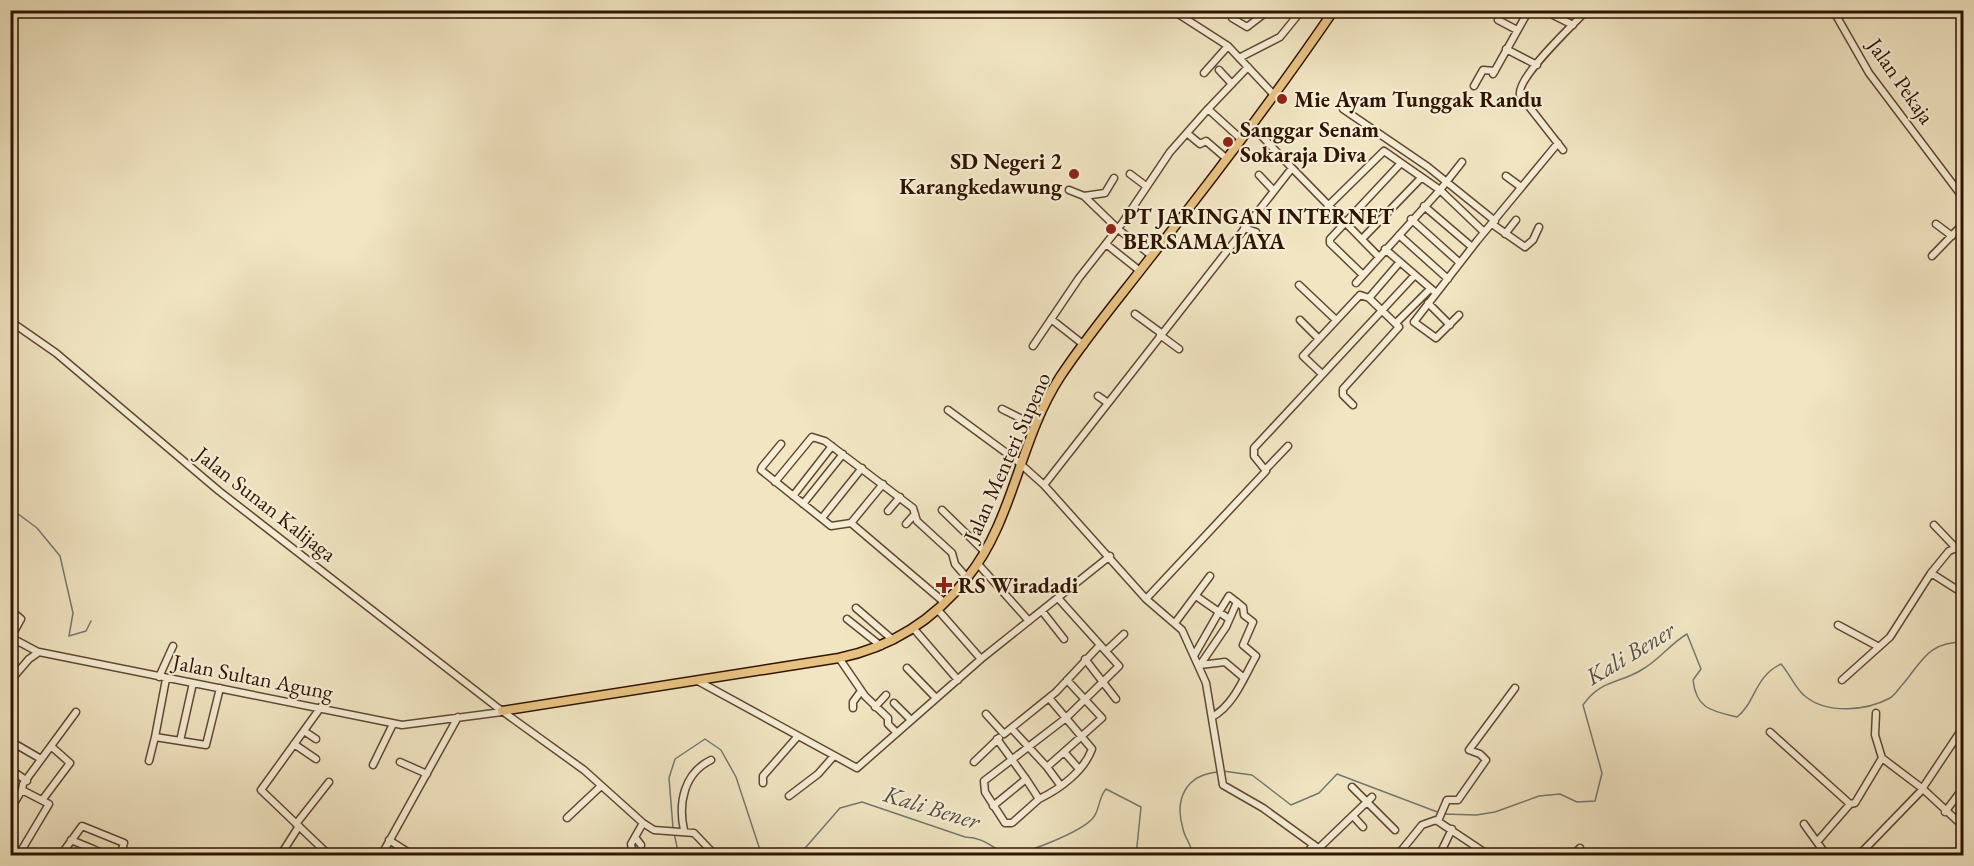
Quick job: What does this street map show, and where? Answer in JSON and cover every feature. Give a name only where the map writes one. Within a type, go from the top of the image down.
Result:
[{"type":"main road","name":"Jalan Menteri Supeno","points":[[502,711],[839,658],[881,646],[914,629],[938,610],[968,578],[985,552],[1036,426],[1060,378],[1241,139],[1253,127],[1334,10]]},
{"type":"street","points":[[1172,10],[1228,46],[1274,95]]},
{"type":"street","points":[[1232,10],[1232,18],[1247,27],[1269,10]]},
{"type":"street","points":[[1474,86],[1483,70],[1494,72],[1529,10]]},
{"type":"street","points":[[1543,10],[1573,25]]},
{"type":"street","points":[[1563,150],[1519,92],[1525,79],[1587,10]]},
{"type":"street","name":"Jalan Pekaja","points":[[1833,10],[1869,73],[1964,199]]},
{"type":"street","points":[[1239,58],[1280,37],[1297,16]]},
{"type":"street","points":[[1498,20],[1517,30]]},
{"type":"street","points":[[1204,73],[1228,46]]},
{"type":"street","points":[[1506,49],[1537,65]]},
{"type":"street","points":[[1033,346],[1118,230],[1170,152],[1248,67]]},
{"type":"street","points":[[1219,70],[1232,84]]},
{"type":"street","points":[[1208,109],[1241,139]]},
{"type":"street","points":[[1343,110],[1447,181],[1505,234],[1525,247],[1533,240],[1539,227]]},
{"type":"street","points":[[1253,127],[1378,256]]},
{"type":"street","points":[[1188,134],[1200,144],[1206,141],[1227,159]]},
{"type":"street","points":[[1396,323],[1448,279],[1558,143]]},
{"type":"street","points":[[1328,206],[1382,151],[1440,190],[1484,232]]},
{"type":"street","points":[[1356,283],[1411,219],[1440,190],[1462,162]]},
{"type":"street","points":[[1362,274],[1329,242],[1401,163]]},
{"type":"street","points":[[1044,485],[1292,168]]},
{"type":"street","points":[[1130,174],[1146,186]]},
{"type":"street","points":[[1259,175],[1274,191]]},
{"type":"street","points":[[1506,176],[1521,187]]},
{"type":"street","points":[[1084,196],[1105,193],[1114,178]]},
{"type":"street","points":[[1362,239],[1421,178]]},
{"type":"street","points":[[1069,190],[1084,196],[1118,230],[1152,256]]},
{"type":"street","points":[[1323,197],[1336,198]]},
{"type":"street","points":[[1424,206],[1472,247]]},
{"type":"street","points":[[1411,219],[1460,263]]},
{"type":"street","points":[[1505,234],[1516,220]]},
{"type":"street","points":[[1932,256],[1964,223]]},
{"type":"street","points":[[1935,224],[1952,236]]},
{"type":"street","points":[[1244,228],[1256,232]]},
{"type":"street","points":[[1399,235],[1448,279]]},
{"type":"street","points":[[1106,244],[1140,272]]},
{"type":"street","points":[[1385,249],[1433,291]]},
{"type":"street","points":[[1369,298],[1399,263]]},
{"type":"street","points":[[1266,469],[1254,456],[1253,450],[1414,276]]},
{"type":"street","points":[[1299,285],[1336,320]]},
{"type":"street","points":[[1414,322],[1428,303],[1433,291]]},
{"type":"street","points":[[1322,374],[1303,356],[1360,295],[1369,298],[1399,327],[1343,389],[1343,394],[1353,405]]},
{"type":"street","points":[[1428,303],[1450,325]]},
{"type":"street","points":[[1135,314],[1179,349]]},
{"type":"street","points":[[1405,314],[1436,338],[1459,315]]},
{"type":"street","points":[[1051,320],[1084,345]]},
{"type":"street","points":[[1300,320],[1319,339]]},
{"type":"street","name":"Jalan Sunan Kalijaga","points":[[10,321],[56,353],[219,491],[502,711],[572,760],[643,823]]},
{"type":"street","points":[[1098,396],[1108,402]]},
{"type":"street","points":[[1002,409],[1036,426]]},
{"type":"street","points":[[948,410],[1021,464],[1044,485],[1110,556],[1146,599],[1175,623],[1200,665],[1212,717],[1220,774],[1225,787],[1263,808],[1329,855]]},
{"type":"street","points":[[776,482],[812,437],[832,446],[900,497],[915,513],[917,521],[952,553],[955,564],[968,578]]},
{"type":"street","points":[[781,444],[761,469],[832,526],[851,523],[883,484]]},
{"type":"street","points":[[793,496],[832,446]]},
{"type":"street","points":[[1146,599],[1288,446]]},
{"type":"street","points":[[803,504],[843,454]]},
{"type":"street","points":[[822,518],[862,468]]},
{"type":"street","points":[[888,511],[900,497]]},
{"type":"street","points":[[942,510],[985,552]]},
{"type":"street","points":[[906,524],[915,513]]},
{"type":"street","points":[[851,523],[945,603]]},
{"type":"street","points":[[1934,525],[1955,547]]},
{"type":"street","points":[[1842,680],[1902,621],[1914,596],[1931,573],[1955,547],[1964,545]]},
{"type":"street","points":[[698,681],[833,757],[857,768],[981,658],[1110,556]]},
{"type":"street","points":[[978,564],[1029,621]]},
{"type":"street","points":[[1931,573],[1964,594]]},
{"type":"street","points":[[1175,623],[1210,576]]},
{"type":"street","points":[[1196,596],[1229,619]]},
{"type":"street","points":[[1195,654],[1229,597],[1244,608],[1244,616],[1253,622],[1243,645],[1256,656],[1228,703],[1212,717]]},
{"type":"street","points":[[1058,598],[1124,672]]},
{"type":"street","points":[[1200,665],[1237,602]]},
{"type":"street","points":[[856,608],[893,640]]},
{"type":"street","points":[[938,610],[981,658]]},
{"type":"street","points":[[1042,611],[1064,639]]},
{"type":"street","points":[[11,637],[21,619],[14,613]]},
{"type":"street","points":[[847,619],[881,646]]},
{"type":"street","points":[[1838,624],[1879,646]]},
{"type":"street","points":[[914,629],[958,680]]},
{"type":"street","points":[[1106,651],[1124,634]]},
{"type":"street","name":"Jalan Sultan Agung","points":[[11,637],[38,652],[321,707],[393,724],[409,725],[502,711]]},
{"type":"street","points":[[974,762],[997,739],[1049,698],[1100,645]]},
{"type":"street","points":[[149,760],[155,737],[163,678],[173,646]]},
{"type":"street","points":[[10,681],[38,652]]},
{"type":"street","points":[[839,658],[861,692],[888,719],[888,725],[897,733]]},
{"type":"street","points":[[1085,659],[1116,699]]},
{"type":"street","points":[[1200,665],[1225,662],[1244,678]]},
{"type":"street","points":[[1049,698],[1066,718],[1083,737],[1092,749],[1079,769],[1061,786],[1040,799],[1010,824],[1003,822],[983,783],[1066,718],[1119,666]]},
{"type":"street","points":[[907,668],[936,698]]},
{"type":"street","points":[[1047,767],[1102,718],[1067,680]]},
{"type":"street","points":[[180,741],[194,683]]},
{"type":"street","points":[[155,737],[207,744],[219,688]]},
{"type":"street","points":[[1397,855],[1422,825],[1440,815],[1447,800],[1458,800],[1463,795],[1486,760],[1480,754],[1469,750],[1515,688]]},
{"type":"street","points":[[853,708],[853,702],[861,692]]},
{"type":"street","points":[[875,707],[886,695]]},
{"type":"street","points":[[894,703],[911,720]]},
{"type":"street","points":[[321,707],[261,790],[330,855]]},
{"type":"street","points":[[10,810],[41,759],[76,712]]},
{"type":"street","points":[[1876,713],[1875,735],[1881,758],[1923,789],[1945,812],[1964,827]]},
{"type":"street","points":[[986,714],[1004,734]]},
{"type":"street","points":[[381,855],[458,717]]},
{"type":"street","points":[[373,765],[393,724]]},
{"type":"street","points":[[1858,855],[1923,789],[1964,726]]},
{"type":"street","points":[[1012,729],[1061,786]]},
{"type":"street","points":[[304,731],[316,739]]},
{"type":"street","points":[[1770,732],[1850,804]]},
{"type":"street","points":[[763,783],[763,776],[798,736]]},
{"type":"street","points":[[997,739],[1040,799]]},
{"type":"street","points":[[10,741],[41,759]]},
{"type":"street","points":[[294,744],[316,759]]},
{"type":"street","points":[[43,799],[70,763],[52,747]]},
{"type":"street","points":[[1065,753],[1079,769]]},
{"type":"street","points":[[789,796],[818,774],[833,757]]},
{"type":"street","points":[[1817,842],[1850,804],[1855,803],[1881,758]]},
{"type":"street","points":[[683,830],[684,794],[694,773],[711,760]]},
{"type":"street","points":[[400,762],[427,774]]},
{"type":"street","points":[[10,769],[27,781]]},
{"type":"street","points":[[993,806],[1026,779]]},
{"type":"street","points":[[280,855],[297,825],[329,782]]},
{"type":"street","points":[[567,818],[601,786]]},
{"type":"street","points":[[1352,787],[1370,800],[1395,830]]},
{"type":"street","points":[[1945,812],[1964,787]]},
{"type":"street","points":[[18,855],[49,804],[22,790]]},
{"type":"street","points":[[1306,855],[1370,800]]},
{"type":"street","points":[[1440,815],[1452,829],[1490,855]]},
{"type":"street","points":[[1353,816],[1363,827]]},
{"type":"street","points":[[633,855],[631,844],[643,823],[654,830],[683,830],[697,835],[716,855]]},
{"type":"street","points":[[1804,824],[1827,855]]},
{"type":"street","points":[[67,855],[63,852],[84,826],[124,843],[120,855]]},
{"type":"street","points":[[1439,855],[1452,829]]},
{"type":"street","points":[[635,837],[641,845]]},
{"type":"street","points":[[71,840],[91,852],[108,855]]},
{"type":"street","points":[[389,840],[414,855]]},
{"type":"street","points":[[1572,855],[1580,848]]},
{"type":"waterway","points":[[10,508],[37,528],[60,556],[73,613],[69,636],[86,631],[91,621]]},
{"type":"waterway","name":"Kali Bener","points":[[1444,814],[1476,815],[1495,812],[1539,796],[1560,794],[1577,802],[1595,801],[1602,773],[1583,705],[1604,686],[1635,674],[1649,665],[1687,634],[1701,669],[1693,680],[1698,697],[1707,707],[1737,717],[1765,676],[1781,664],[1806,697],[1825,706],[1859,708],[1892,697],[1934,649],[1942,645],[1964,642]]},
{"type":"waterway","name":"Kali Bener","points":[[673,828],[669,778],[675,759],[705,739],[721,750],[736,777],[762,856]]},
{"type":"waterway","name":"Kali Bener","points":[[1223,771],[1252,775],[1291,805],[1319,793],[1337,774],[1440,813]]},
{"type":"waterway","name":"Kali Bener","points":[[1192,856],[1181,818],[1182,798],[1185,790],[1198,778],[1219,772]]},
{"type":"waterway","name":"Kali Bener","points":[[794,856],[806,847],[840,808],[862,802],[980,840],[1003,852],[1026,851],[1065,836],[1087,823],[1095,815],[1106,789],[1141,807],[1136,856]]},
{"type":"waterway","name":"Kali Bener","points":[[674,833],[679,856]]},
{"type":"place","name":"Mie Ayam Tunggak Randu","points":[[1282,99]]},
{"type":"place","name":"Sanggar Senam Sokaraja Diva","points":[[1228,142]]},
{"type":"place","name":"SD Negeri 2 Karangkedawung","points":[[1074,174]]},
{"type":"place","name":"PT JARINGAN INTERNET BERSAMA JAYA","points":[[1111,229]]},
{"type":"place","name":"RS Wiradadi","points":[[944,585]]}]
